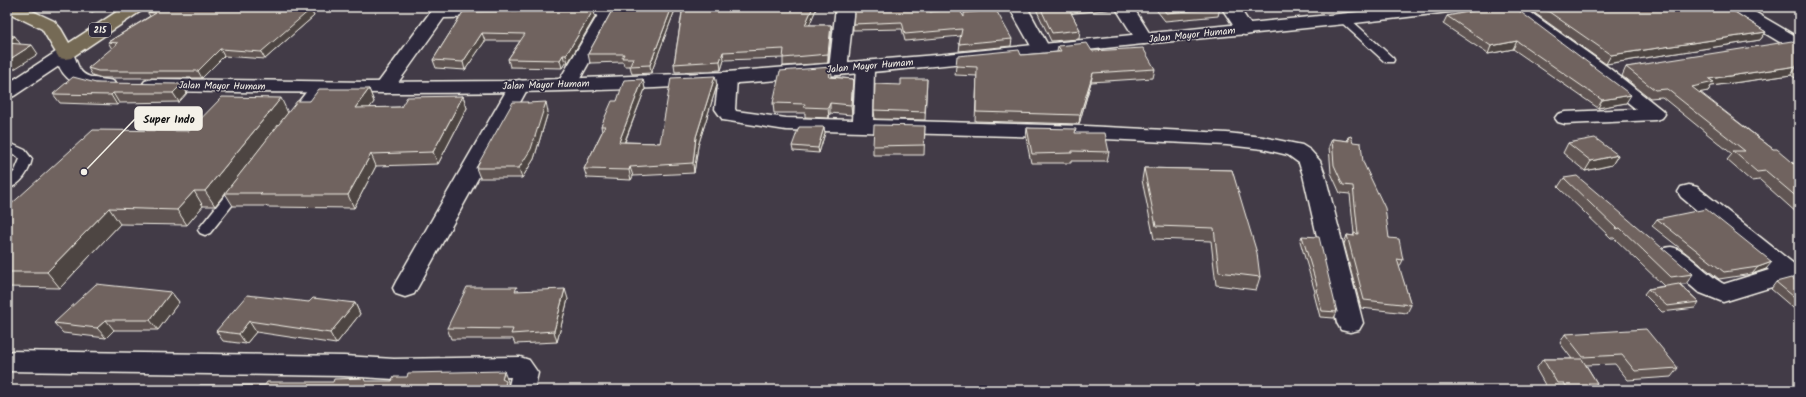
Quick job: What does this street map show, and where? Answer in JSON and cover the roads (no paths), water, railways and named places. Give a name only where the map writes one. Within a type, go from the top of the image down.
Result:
[{"type":"main road","points":[[10,7],[48,25],[52,29],[65,54]]},
{"type":"main road","name":"215","points":[[65,54],[134,7]]},
{"type":"street","points":[[838,69],[845,7]]},
{"type":"street","points":[[1018,7],[1042,51]]},
{"type":"street","points":[[1124,7],[1144,39]]},
{"type":"street","points":[[1230,7],[1245,30]]},
{"type":"street","name":"Jalan Mayor Humam","points":[[65,54],[71,73],[80,80],[102,85],[315,88],[518,86],[728,78],[865,67],[1042,51],[1144,39],[1345,20],[1449,7]]},
{"type":"street","points":[[1512,7],[1602,72],[1654,112],[1655,115],[1565,118]]},
{"type":"street","points":[[1734,7],[1796,44]]},
{"type":"street","points":[[547,11],[610,9]]},
{"type":"street","points":[[567,84],[610,9]]},
{"type":"street","points":[[384,87],[441,10],[508,12]]},
{"type":"street","points":[[1763,46],[1796,44]]},
{"type":"street","points":[[7,92],[65,54]]},
{"type":"street","points":[[863,126],[865,67]]},
{"type":"street","points":[[1602,72],[1626,68]]},
{"type":"street","points":[[728,78],[725,109],[730,116],[786,124],[1077,132],[1227,139],[1263,143],[1295,150],[1309,160],[1314,174],[1350,324]]},
{"type":"street","points":[[405,288],[518,86]]},
{"type":"street","points":[[1689,192],[1794,277]]},
{"type":"street","points":[[1654,242],[1707,286],[1718,292],[1726,293],[1794,277]]},
{"type":"street","points":[[7,361],[336,365],[389,379],[520,367],[525,373],[520,390]]},
{"type":"lane","points":[[1345,20],[1389,60]]},
{"type":"lane","points":[[286,125],[315,88]]},
{"type":"lane","points":[[7,146],[21,153],[26,159],[24,168],[19,176],[7,185]]},
{"type":"lane","points":[[205,230],[248,174]]},
{"type":"place","name":"Super Indo","points":[[84,172]]}]
